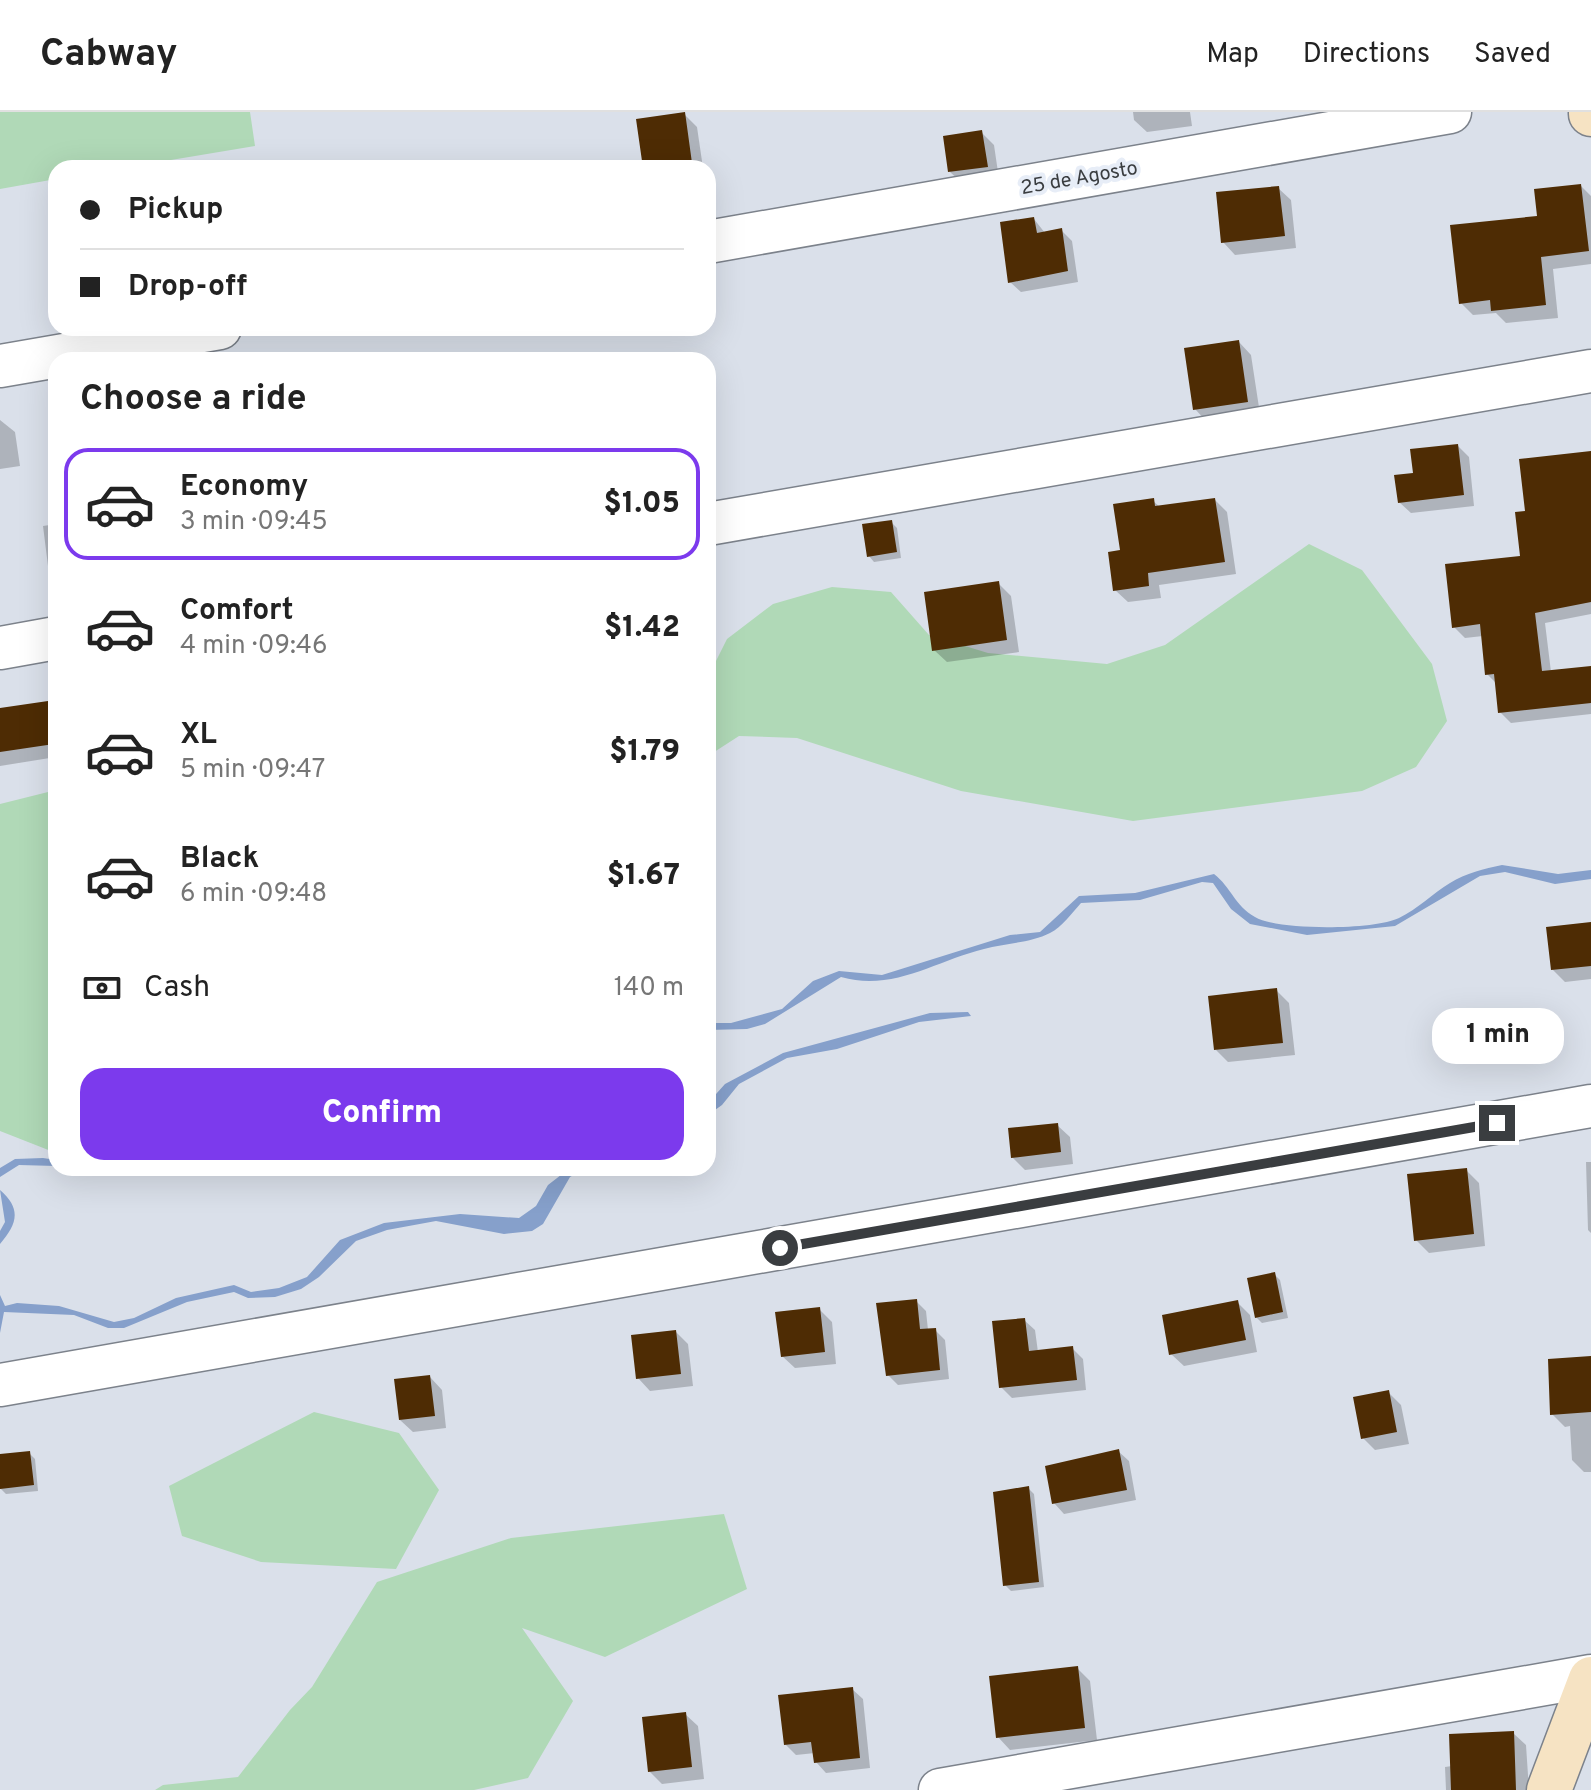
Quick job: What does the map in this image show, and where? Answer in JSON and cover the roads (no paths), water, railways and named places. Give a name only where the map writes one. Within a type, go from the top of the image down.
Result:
[{"type":"main road","points":[[1549,1790],[1591,1678]]},
{"type":"street","name":"25 de Agosto","points":[[716,241],[1450,112]]},
{"type":"street","points":[[82,352],[175,336]]},
{"type":"street","points":[[0,366],[48,358]]},
{"type":"street","points":[[716,523],[1591,371]]},
{"type":"street","points":[[0,648],[48,639]]},
{"type":"street","points":[[0,1385],[1591,1106]]},
{"type":"street","points":[[940,1790],[1591,1678]]},
{"type":"water","points":[[1502,865],[1558,874],[1591,870],[1591,879],[1555,884],[1505,872],[1480,876],[1395,926],[1307,935],[1250,924],[1231,909],[1213,883],[1202,882],[1140,900],[1081,903],[1059,927],[1043,936],[966,954],[896,978],[860,981],[841,977],[765,1024],[747,1029],[716,1030],[716,1023],[731,1023],[782,1009],[813,981],[839,971],[882,975],[1010,935],[1040,932],[1079,896],[1135,893],[1214,874],[1243,907],[1267,922],[1304,927],[1349,927],[1399,918],[1443,887],[1475,872]]},
{"type":"water","points":[[968,1012],[971,1016],[919,1022],[837,1049],[787,1058],[739,1084],[716,1109],[716,1094],[725,1084],[783,1053],[930,1013]]},
{"type":"water","points":[[15,1159],[48,1159],[48,1166],[19,1165],[0,1177],[0,1168]]},
{"type":"water","points":[[560,1176],[572,1176],[543,1224],[532,1231],[504,1234],[436,1221],[387,1230],[356,1241],[319,1277],[301,1289],[275,1297],[248,1298],[234,1292],[187,1302],[124,1328],[108,1328],[74,1315],[4,1312],[0,1333],[0,1295],[5,1306],[17,1303],[59,1306],[114,1322],[134,1318],[176,1298],[234,1285],[251,1292],[279,1288],[307,1277],[340,1240],[384,1223],[460,1214],[519,1218],[536,1206],[548,1185]]},
{"type":"water","points":[[0,1190],[12,1204],[15,1217],[0,1244],[0,1231],[5,1222]]}]
